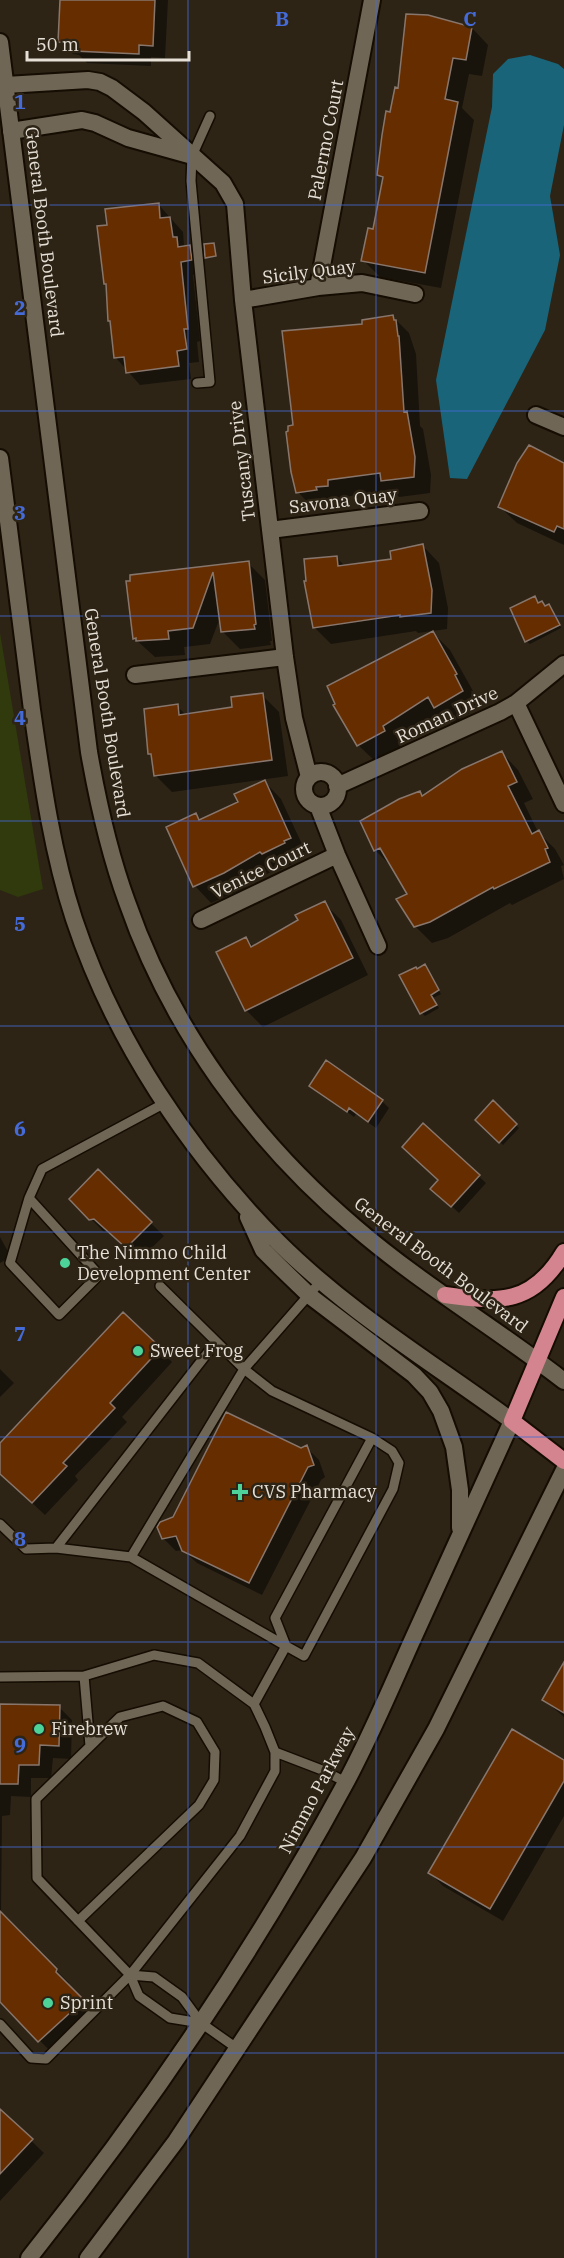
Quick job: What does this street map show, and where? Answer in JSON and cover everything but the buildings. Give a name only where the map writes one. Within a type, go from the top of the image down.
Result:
[{"type":"highway","points":[[445,1295],[479,1300],[503,1299],[522,1294],[540,1284],[553,1270],[564,1252]]},
{"type":"highway","name":"Nimmo Parkway","points":[[512,1420],[564,1298]]},
{"type":"highway","points":[[512,1420],[564,1461]]},
{"type":"main road","name":"Palermo Court","points":[[318,287],[372,0]]},
{"type":"main road","name":"General Booth Boulevard","points":[[0,42],[6,131],[89,752],[105,828],[127,903],[149,957],[192,1040],[229,1094],[257,1129],[314,1190],[355,1228],[564,1381]]},
{"type":"main road","name":"Tuscany Drive","points":[[3,85],[75,80],[100,82],[144,112],[223,183],[235,204],[243,300],[285,657],[294,718],[309,777]]},
{"type":"main road","name":"Tuscany Drive","points":[[6,131],[82,120],[95,123],[128,138],[192,156]]},
{"type":"main road","name":"Sicily Quay","points":[[243,300],[318,287],[362,283],[415,294]]},
{"type":"main road","points":[[536,414],[564,427]]},
{"type":"main road","points":[[0,458],[39,760],[53,837],[73,917],[91,965],[117,1021],[142,1067],[189,1137],[242,1203],[279,1243],[321,1281],[392,1336],[512,1420]]},
{"type":"main road","name":"Savona Quay","points":[[270,530],[420,512]]},
{"type":"main road","points":[[135,675],[285,657]]},
{"type":"main road","name":"Roman Drive","points":[[337,786],[461,731],[516,703],[564,664]]},
{"type":"main road","points":[[516,703],[564,804]]},
{"type":"main road","points":[[318,773],[333,777],[337,786],[336,797],[323,806],[313,804],[305,797],[304,786],[309,777],[318,773]]},
{"type":"main road","points":[[318,806],[336,855],[378,946]]},
{"type":"main road","name":"Venice Court","points":[[201,920],[336,855]]},
{"type":"main road","points":[[242,1203],[263,1250],[310,1296],[414,1375],[430,1392],[441,1410],[454,1447],[460,1490],[461,1534]]},
{"type":"main road","name":"Nimmo Parkway","points":[[29,2258],[131,2124],[201,2024],[293,1876],[346,1782],[512,1420]]},
{"type":"main road","points":[[87,2258],[176,2140],[363,1858],[403,1791],[492,1619],[564,1470]]},
{"type":"lane","points":[[197,383],[210,382],[191,181],[192,156],[210,116]]},
{"type":"lane","points":[[29,1198],[99,1275],[59,1316],[10,1263],[29,1198],[42,1169],[165,1102]]},
{"type":"lane","points":[[131,1557],[244,1369],[321,1281]]},
{"type":"lane","points":[[0,1524],[26,1549],[56,1548],[131,1557],[304,1656],[393,1489],[399,1463],[392,1451],[372,1438],[272,1391],[244,1369],[160,1286]]},
{"type":"lane","points":[[56,1548],[216,1342]]},
{"type":"lane","points":[[286,1646],[275,1618],[372,1438]]},
{"type":"lane","points":[[254,1704],[286,1646]]},
{"type":"lane","points":[[0,1677],[84,1676],[154,1655],[198,1664],[254,1704],[266,1727],[274,1752],[275,1771],[240,1836],[130,1975],[46,2058],[31,2058],[0,2024]]},
{"type":"lane","points":[[84,1676],[90,1746]]},
{"type":"lane","points":[[78,1921],[199,1805],[214,1780],[215,1752],[197,1722],[163,1706],[120,1717],[90,1746],[36,1799],[37,1878],[78,1921],[130,1975],[139,1996],[170,2018],[201,2024]]},
{"type":"lane","points":[[274,1752],[346,1782]]},
{"type":"lane","points":[[130,1975],[154,1977],[182,1997],[201,2024],[238,2049]]},
{"type":"green space","points":[[0,633],[43,889],[18,897],[0,890]]},
{"type":"water","points":[[530,55],[558,64],[564,69],[564,125],[550,196],[560,255],[545,330],[467,479],[450,478],[436,380],[492,107],[493,74],[508,59]]},
{"type":"place","name":"The Nimmo Child Development Center","points":[[65,1263]]},
{"type":"place","name":"Sweet Frog","points":[[138,1351]]},
{"type":"place","name":"CVS Pharmacy","points":[[240,1492]]},
{"type":"place","name":"Firebrew","points":[[39,1729]]},
{"type":"place","name":"Sprint","points":[[48,2003]]}]
